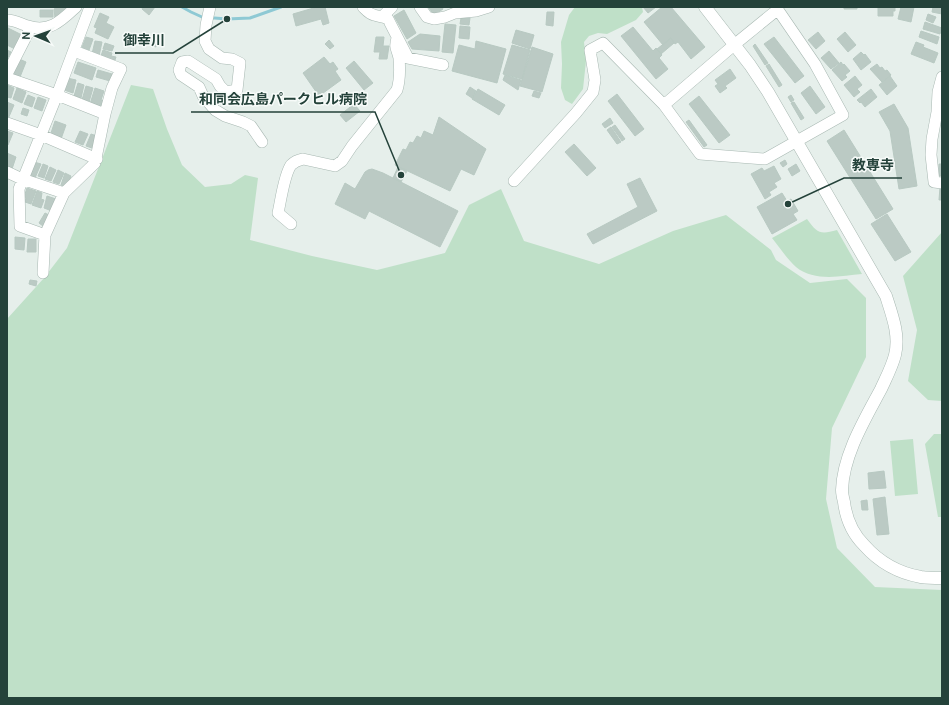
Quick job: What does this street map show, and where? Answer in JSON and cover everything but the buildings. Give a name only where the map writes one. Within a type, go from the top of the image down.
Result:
[{"type":"street","points":[[7,20],[14,20],[31,27],[45,28],[57,24],[76,7]]},
{"type":"street","points":[[45,235],[20,226],[18,189],[57,95],[90,7]]},
{"type":"street","points":[[210,7],[206,25],[205,41],[209,48],[222,58],[232,59],[240,63],[237,90],[226,92],[216,79],[188,61],[182,62],[179,70],[181,75],[199,87],[203,96],[215,110],[225,116],[251,126],[262,142]]},
{"type":"street","points":[[362,7],[375,16],[383,16],[388,19],[408,58],[443,65]]},
{"type":"street","points":[[383,16],[392,7]]},
{"type":"street","points":[[420,7],[427,17],[434,19],[455,13],[476,11],[489,7]]},
{"type":"street","points":[[705,7],[750,65],[768,92],[886,296],[894,318],[896,335],[895,354],[891,369],[850,451],[844,472],[842,491],[845,512],[850,525],[870,553],[884,563],[899,571],[921,577],[942,578]]},
{"type":"street","points":[[514,181],[576,113],[593,92],[595,80],[590,50],[603,42],[664,105],[700,154],[765,159],[843,115],[816,64],[777,8],[664,105]]},
{"type":"street","points":[[7,74],[31,27]]},
{"type":"street","points":[[291,224],[278,213],[287,173],[292,165],[298,160],[303,159],[335,166],[342,161],[352,146],[397,90],[400,81],[399,57],[396,45],[398,38]]},
{"type":"street","points":[[43,273],[45,235],[64,193],[96,163],[105,114],[112,88],[121,69],[74,51]]},
{"type":"street","points":[[942,77],[938,92],[937,112],[932,139],[931,155],[934,182],[942,183]]},
{"type":"street","points":[[7,78],[57,95],[105,114]]},
{"type":"street","points":[[7,123],[41,135],[97,159]]},
{"type":"street","points":[[7,172],[22,179],[64,193]]},
{"type":"green space","points":[[575,7],[642,7],[643,12],[636,20],[607,34],[598,33],[589,36],[584,42],[586,61],[583,89],[572,104],[565,100],[561,88],[561,42],[569,15]]},
{"type":"green space","points":[[131,85],[153,89],[182,165],[205,187],[231,184],[245,175],[258,178],[250,240],[312,256],[377,270],[445,253],[469,205],[501,189],[524,241],[599,264],[673,231],[726,215],[771,250],[776,260],[810,283],[847,279],[866,298],[866,357],[832,428],[826,499],[837,548],[875,587],[942,590],[942,698],[7,698],[7,319],[44,278],[67,248]]},
{"type":"green space","points":[[807,219],[819,232],[837,230],[862,274],[837,277],[811,275],[803,272],[793,264],[772,238]]},
{"type":"green space","points":[[942,232],[942,401],[928,400],[908,381],[917,330],[903,276]]},
{"type":"green space","points":[[934,434],[942,434],[942,517],[938,517],[925,444]]},
{"type":"green space","points":[[913,439],[918,494],[895,496],[890,441]]},
{"type":"waterway","points":[[182,7],[202,17],[227,19],[250,18],[281,7]]},
{"type":"place","name":"御幸川","points":[[227,19]]},
{"type":"place","name":"和同会広島パークヒル病院","points":[[401,175]]},
{"type":"place","name":"教専寺","points":[[788,204]]}]
